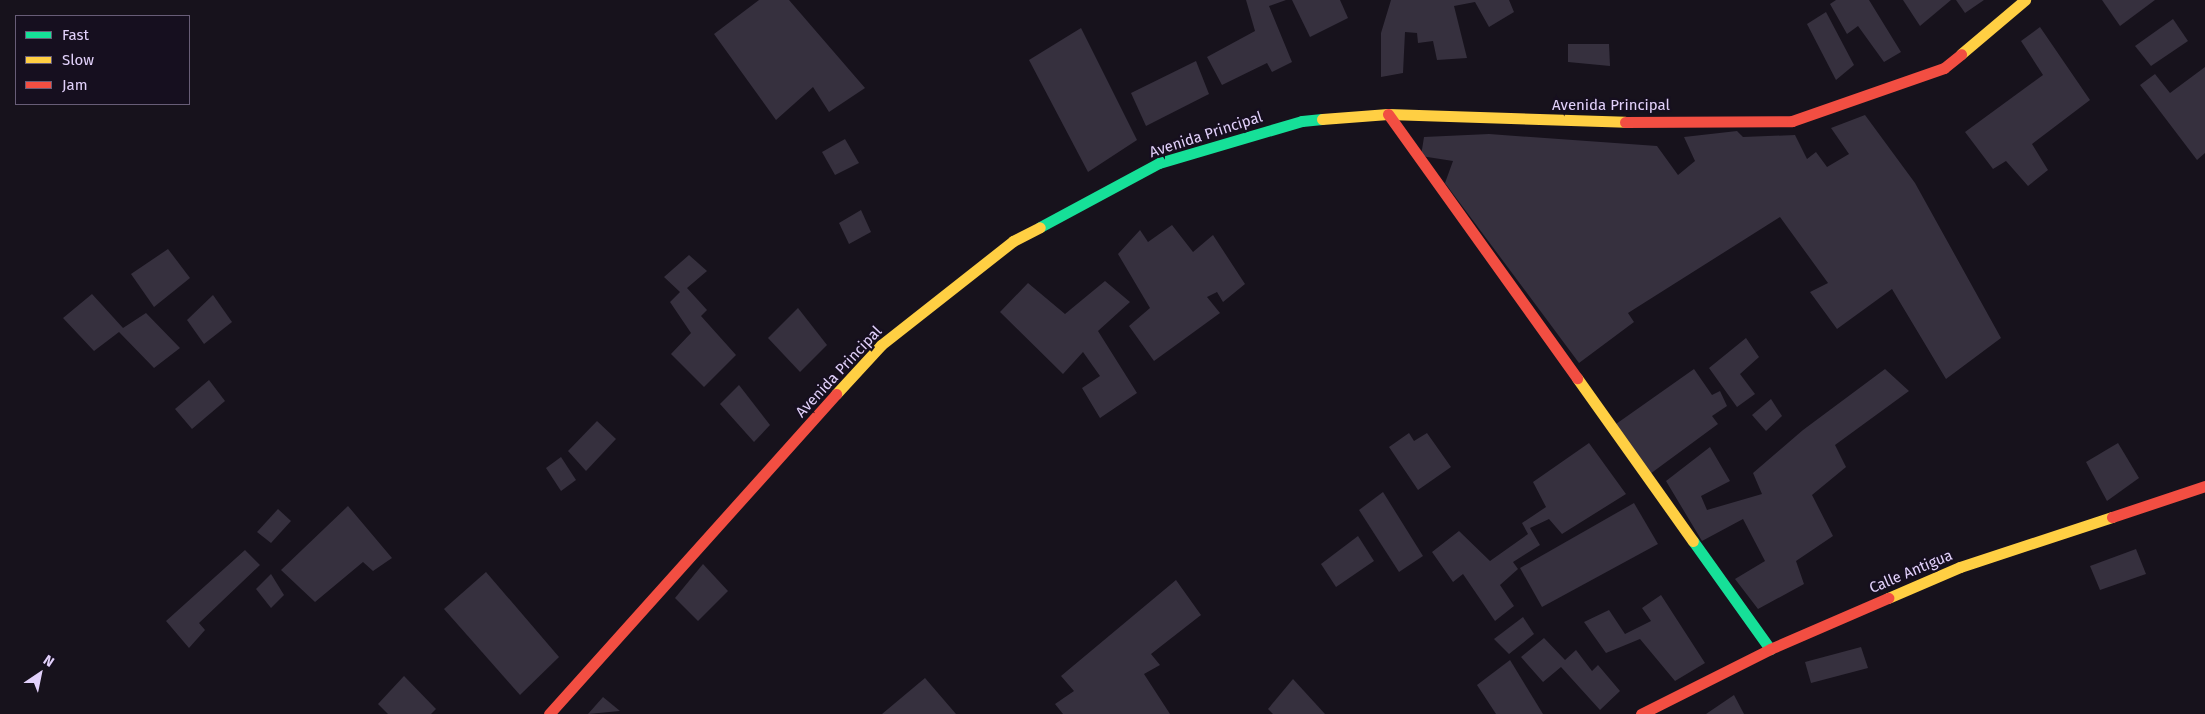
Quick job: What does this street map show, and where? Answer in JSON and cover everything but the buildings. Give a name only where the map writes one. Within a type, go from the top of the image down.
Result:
[{"type":"street","name":"Avenida Principal","points":[[549,714],[881,345],[1013,241],[1159,163],[1302,120],[1388,114],[1559,122],[1792,121],[1944,68],[2025,0]]},
{"type":"street","points":[[1388,114],[1770,649]]},
{"type":"street","name":"Calle Antigua","points":[[1641,714],[1770,649],[1960,567],[2205,486]]},
{"type":"traffic: fast","points":[[1040,227],[1159,163],[1302,121],[1322,119]]},
{"type":"traffic: fast","points":[[1693,541],[1770,649]]},
{"type":"traffic: slow","points":[[1961,54],[2025,0]]},
{"type":"traffic: slow","points":[[1322,119],[1388,114],[1625,122]]},
{"type":"traffic: slow","points":[[836,394],[881,345],[1013,241],[1040,227]]},
{"type":"traffic: slow","points":[[1577,378],[1693,541]]},
{"type":"traffic: slow","points":[[1888,598],[1960,567],[2112,517]]},
{"type":"traffic: jam","points":[[1625,122],[1792,121],[1944,68],[1961,54]]},
{"type":"traffic: jam","points":[[1388,114],[1577,378]]},
{"type":"traffic: jam","points":[[549,714],[836,394]]},
{"type":"traffic: jam","points":[[2112,517],[2205,486]]},
{"type":"traffic: jam","points":[[1641,714],[1770,649],[1888,598]]}]
